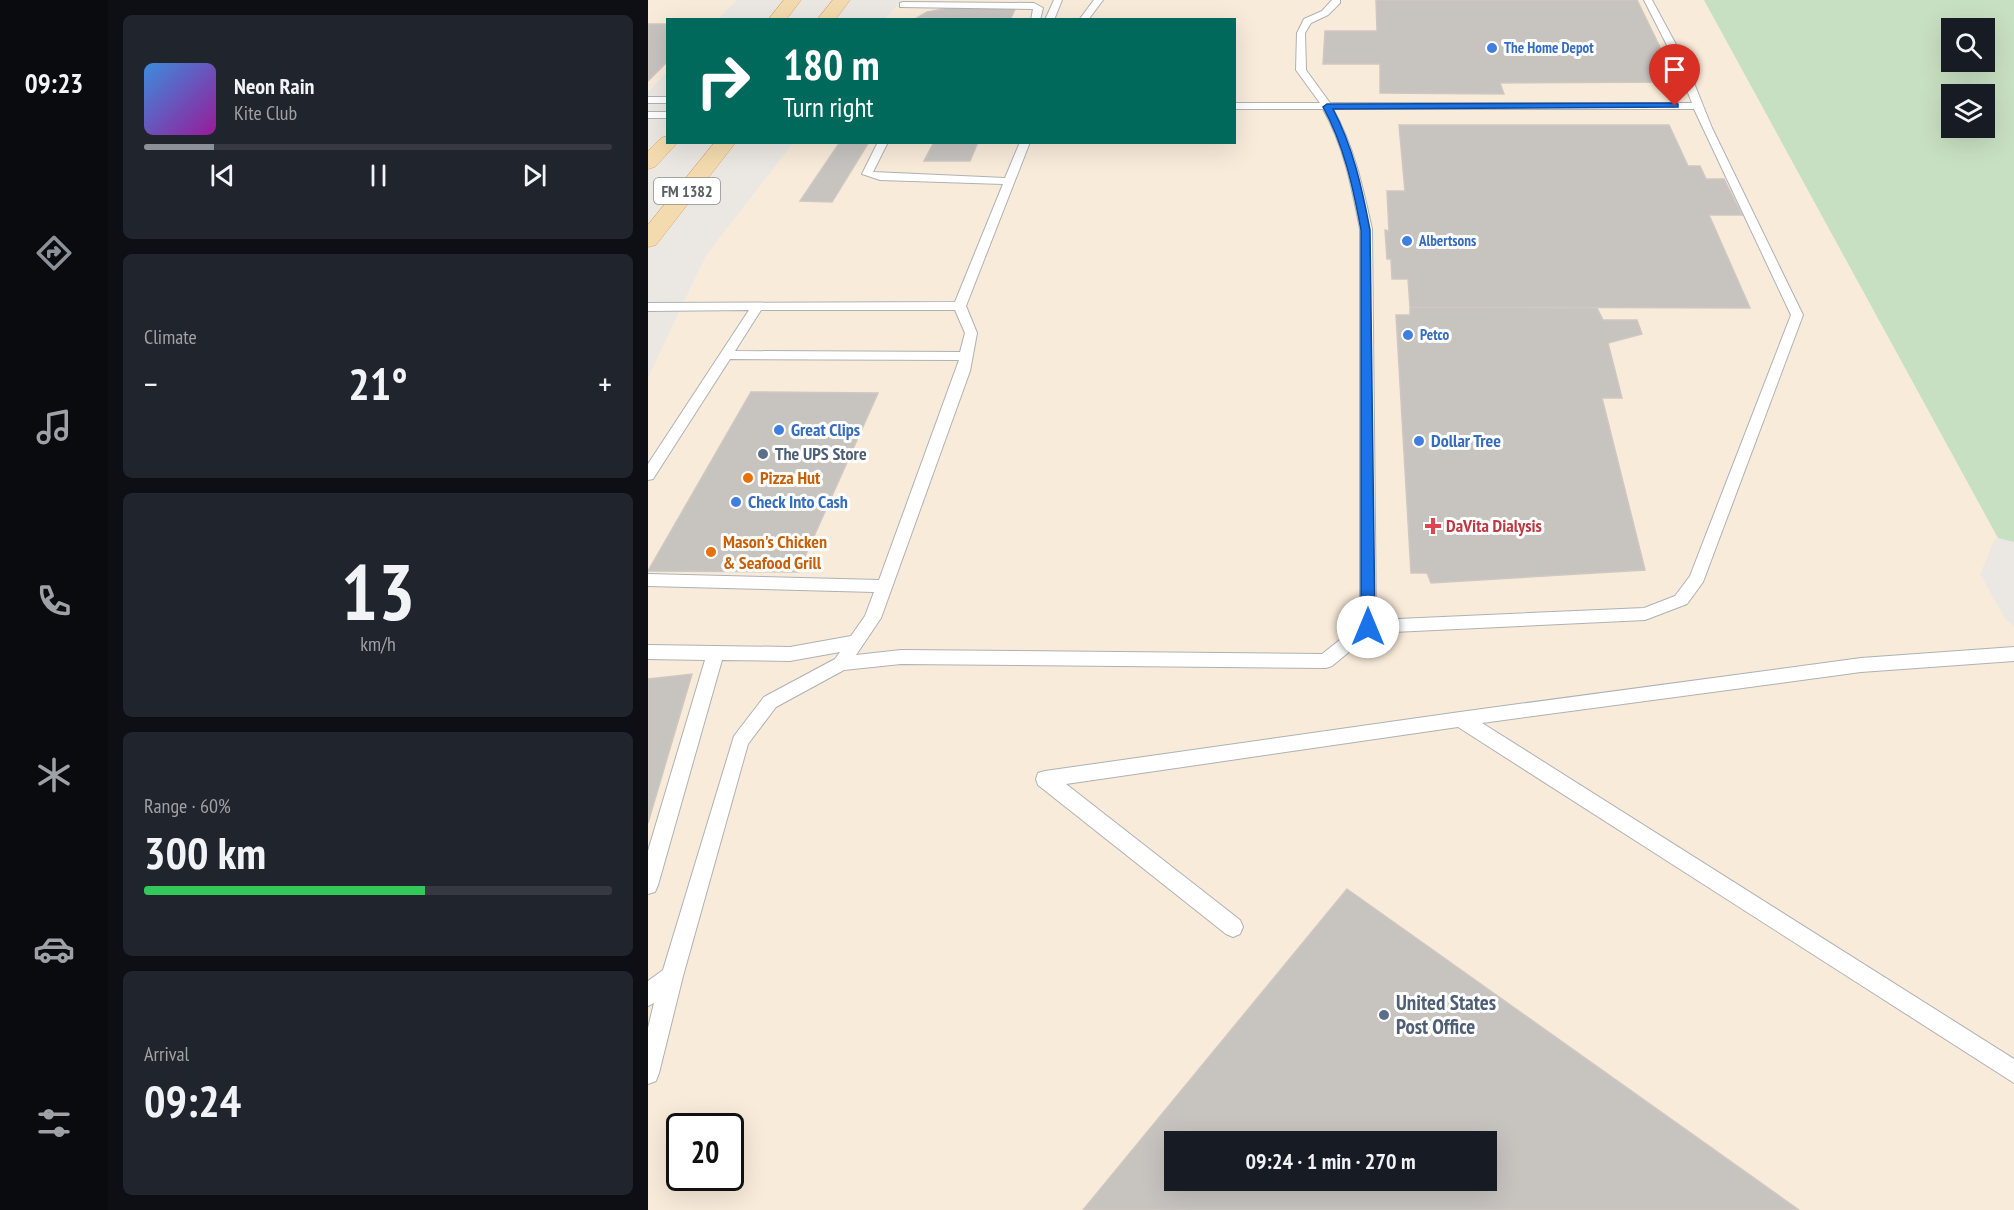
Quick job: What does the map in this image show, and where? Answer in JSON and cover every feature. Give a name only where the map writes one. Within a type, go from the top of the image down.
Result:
[{"type":"main road","points":[[779,18],[793,0]]},
{"type":"main road","points":[[827,18],[842,0]]},
{"type":"main road","name":"FM 1382","points":[[648,163],[666,144]]},
{"type":"main road","name":"FM 1382","points":[[648,240],[724,144]]},
{"type":"lane","points":[[1050,18],[1058,0]]},
{"type":"lane","points":[[1084,18],[1093,5],[1100,0]]},
{"type":"lane","points":[[1336,0],[1336,3],[1325,12],[1307,21],[1301,33],[1300,70],[1330,111],[1341,132],[1366,230],[1368,627]]},
{"type":"lane","points":[[648,1073],[672,976],[740,741],[770,702],[841,664],[901,657],[1326,662],[1368,627],[1645,614],[1681,600],[1697,578],[1797,315],[1698,106],[1681,63],[1648,0]]},
{"type":"lane","points":[[903,5],[1034,6],[1039,8],[1036,18]]},
{"type":"lane","points":[[648,100],[666,100]]},
{"type":"lane","points":[[1236,106],[1330,111]]},
{"type":"lane","points":[[1236,114],[1698,106]]},
{"type":"lane","points":[[648,115],[666,115]]},
{"type":"lane","points":[[882,144],[867,174],[880,177],[1010,181]]},
{"type":"lane","points":[[841,664],[873,618],[960,380],[971,333],[960,306],[1024,144]]},
{"type":"lane","points":[[648,475],[758,306]]},
{"type":"lane","points":[[648,307],[960,306]]},
{"type":"lane","points":[[725,355],[966,356]]},
{"type":"lane","points":[[648,580],[884,586]]},
{"type":"lane","points":[[648,652],[790,654],[856,642]]},
{"type":"lane","points":[[648,885],[715,653]]},
{"type":"lane","points":[[1233,927],[1045,779],[1460,719],[1861,665],[2014,654]]},
{"type":"lane","points":[[1460,719],[2014,1072]]},
{"type":"lane","points":[[648,995],[672,976]]},
{"type":"shaded area","points":[[648,0],[737,0],[719,18],[666,18],[666,73],[648,92]]},
{"type":"shaded area","points":[[902,0],[1704,0],[1998,538],[1995,539],[1980,574],[2006,620],[2014,627],[2014,1210],[648,1210],[648,378],[705,257],[792,144],[1236,144],[1236,18],[886,18]]},
{"type":"green space","points":[[1704,0],[2014,0],[2014,542],[1998,538]]},
{"type":"building","name":"The Home Depot","points":[[1376,0],[1637,0],[1677,82],[1500,83],[1504,94],[1380,93],[1380,64],[1323,64],[1325,31],[1377,31]]},
{"type":"building","points":[[1016,7],[1011,18],[917,18],[927,12],[949,8]]},
{"type":"building","points":[[648,24],[666,24],[666,63],[648,81]]},
{"type":"building","points":[[1399,125],[1669,125],[1688,166],[1700,166],[1706,179],[1724,179],[1742,215],[1709,215],[1750,308],[1410,307],[1408,279],[1392,279],[1391,259],[1387,259],[1385,230],[1389,231],[1387,191],[1405,191]]},
{"type":"building","points":[[839,144],[868,144],[832,202],[800,201]]},
{"type":"building","points":[[933,144],[977,144],[970,161],[924,161]]},
{"type":"building","points":[[1410,307],[1597,308],[1603,320],[1637,320],[1642,334],[1608,343],[1622,398],[1602,398],[1645,570],[1431,583],[1427,573],[1411,573],[1396,315],[1410,315]]},
{"type":"building","points":[[751,392],[878,393],[798,572],[648,571]]},
{"type":"building","points":[[692,674],[648,823],[648,679]]},
{"type":"building","name":"United States Post Office","points":[[1347,889],[1799,1210],[1083,1210]]},
{"type":"place","name":"The Home Depot","points":[[1492,48]]},
{"type":"place","name":"Albertsons","points":[[1407,241]]},
{"type":"place","name":"Petco","points":[[1408,335]]},
{"type":"place","name":"Great Clips","points":[[779,430]]},
{"type":"place","name":"Dollar Tree","points":[[1419,441]]},
{"type":"place","name":"The UPS Store","points":[[763,454]]},
{"type":"place","name":"Pizza Hut","points":[[748,478]]},
{"type":"place","name":"Check Into Cash","points":[[736,502]]},
{"type":"place","name":"DaVita Dialysis","points":[[1433,526]]},
{"type":"place","name":"Mason's Chicken & Seafood Grill","points":[[711,552]]},
{"type":"place","name":"United States Post Office","points":[[1384,1015]]},
{"type":"route","points":[[1368,627],[1366,230],[1358,190],[1341,132],[1327,107],[1675,106]]}]
